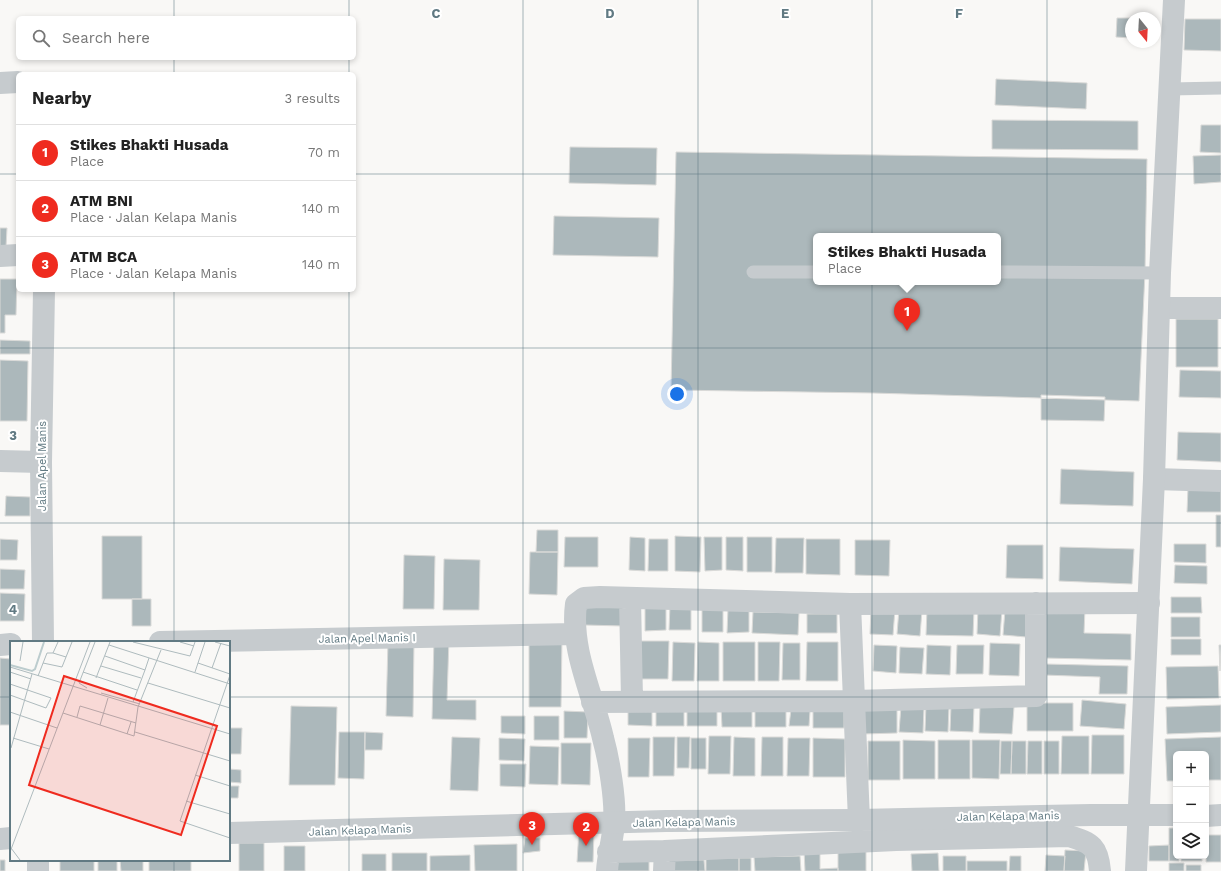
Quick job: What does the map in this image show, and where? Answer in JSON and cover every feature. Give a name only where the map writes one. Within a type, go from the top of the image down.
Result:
[{"type":"street","points":[[1136,871],[1154,479],[1160,273],[1174,0]]},
{"type":"street","points":[[0,83],[16,82]]},
{"type":"street","points":[[0,256],[16,255]]},
{"type":"street","name":"Jalan Apel Manis","points":[[43,641],[41,462],[44,292]]},
{"type":"street","points":[[1160,308],[1221,308]]},
{"type":"street","points":[[0,461],[41,462]]},
{"type":"street","points":[[1154,479],[1221,480]]},
{"type":"street","points":[[1100,871],[1099,855],[1086,841],[1069,836],[896,840],[664,861],[607,862],[614,823],[612,796],[604,738],[592,702],[575,634],[576,604],[584,598],[594,597],[850,604],[1149,603]]},
{"type":"street","points":[[630,598],[632,700]]},
{"type":"street","points":[[592,702],[632,700],[854,701],[1036,696],[1036,603]]},
{"type":"street","points":[[850,604],[859,820]]},
{"type":"street","name":"Jalan Apel Manis I","points":[[212,641],[575,634]]},
{"type":"street","points":[[0,645],[10,644]]},
{"type":"street","name":"Jalan Kelapa Manis","points":[[230,833],[614,823],[1139,814],[1173,815]]},
{"type":"street","points":[[1209,816],[1221,815]]},
{"type":"street","points":[[0,839],[10,838]]},
{"type":"lane","points":[[1170,89],[1221,88]]},
{"type":"lane","points":[[753,272],[813,272]]},
{"type":"lane","points":[[1001,272],[1160,273]]},
{"type":"building","points":[[1117,18],[1125,18],[1125,38],[1116,37]]},
{"type":"building","points":[[1185,19],[1221,19],[1221,51],[1184,50]]},
{"type":"building","points":[[996,79],[1087,83],[1086,109],[995,105]]},
{"type":"building","points":[[992,120],[1138,121],[1138,150],[992,149]]},
{"type":"building","points":[[1201,125],[1221,125],[1221,153],[1200,152]]},
{"type":"building","points":[[570,147],[657,148],[656,185],[569,183]]},
{"type":"building","points":[[676,152],[1147,159],[1145,272],[1139,401],[873,393],[671,390]]},
{"type":"building","points":[[1221,155],[1221,182],[1194,184],[1193,156]]},
{"type":"building","points":[[554,216],[659,218],[658,257],[553,255]]},
{"type":"building","points":[[0,228],[7,228],[6,247],[0,247]]},
{"type":"building","points":[[0,279],[16,279],[16,315],[5,315],[5,333],[0,333]]},
{"type":"building","points":[[1176,319],[1218,319],[1218,367],[1176,367]]},
{"type":"building","points":[[0,340],[30,341],[30,354],[0,354]]},
{"type":"building","points":[[0,360],[28,361],[27,421],[0,421]]},
{"type":"building","points":[[1180,370],[1221,371],[1221,398],[1179,397]]},
{"type":"building","points":[[1041,395],[1105,397],[1104,421],[1041,420]]},
{"type":"building","points":[[1178,432],[1221,433],[1221,462],[1177,460]]},
{"type":"building","points":[[1061,469],[1134,472],[1133,506],[1060,504]]},
{"type":"building","points":[[1221,486],[1221,512],[1187,512],[1188,487]]},
{"type":"building","points":[[6,496],[30,497],[30,516],[5,516]]},
{"type":"building","points":[[1216,515],[1221,515],[1221,547],[1216,547]]},
{"type":"building","points":[[537,530],[558,530],[558,552],[536,552]]},
{"type":"building","points":[[102,536],[142,536],[142,599],[102,599]]},
{"type":"building","points":[[675,536],[701,537],[700,572],[675,571]]},
{"type":"building","points":[[565,537],[598,537],[598,567],[564,567]]},
{"type":"building","points":[[630,537],[645,538],[645,571],[629,570]]},
{"type":"building","points":[[704,537],[722,537],[722,570],[705,571]]},
{"type":"building","points":[[726,537],[743,537],[743,571],[726,570]]},
{"type":"building","points":[[747,537],[772,537],[772,572],[747,572]]},
{"type":"building","points":[[776,538],[804,538],[803,573],[775,573]]},
{"type":"building","points":[[0,539],[18,540],[17,560],[0,560]]},
{"type":"building","points":[[649,539],[668,539],[668,571],[648,571]]},
{"type":"building","points":[[806,539],[840,539],[840,575],[806,574]]},
{"type":"building","points":[[855,540],[890,540],[889,576],[855,575]]},
{"type":"building","points":[[1174,544],[1206,544],[1206,563],[1174,562]]},
{"type":"building","points":[[1007,545],[1043,545],[1043,579],[1006,578]]},
{"type":"building","points":[[1060,547],[1134,549],[1132,584],[1059,581]]},
{"type":"building","points":[[530,552],[558,552],[557,595],[529,594]]},
{"type":"building","points":[[404,555],[435,556],[434,609],[403,609]]},
{"type":"building","points":[[444,559],[480,560],[479,610],[443,610]]},
{"type":"building","points":[[1175,565],[1207,566],[1207,584],[1174,583]]},
{"type":"building","points":[[0,569],[25,570],[24,589],[0,589]]},
{"type":"building","points":[[0,593],[25,594],[24,621],[0,621]]},
{"type":"building","points":[[1171,597],[1201,597],[1202,613],[1171,613]]},
{"type":"building","points":[[132,599],[151,599],[151,626],[132,626]]},
{"type":"building","points":[[585,602],[623,603],[623,626],[585,625]]},
{"type":"building","points":[[670,605],[691,605],[691,630],[669,630]]},
{"type":"building","points":[[645,606],[666,606],[666,630],[645,631]]},
{"type":"building","points":[[702,607],[723,607],[723,632],[702,632]]},
{"type":"building","points":[[1045,607],[1085,608],[1084,633],[1131,634],[1131,660],[1044,658]]},
{"type":"building","points":[[728,608],[749,608],[749,632],[727,633]]},
{"type":"building","points":[[871,608],[895,609],[893,635],[870,634]]},
{"type":"building","points":[[978,608],[1002,609],[1000,636],[977,634]]},
{"type":"building","points":[[899,609],[922,610],[920,636],[897,634]]},
{"type":"building","points":[[927,609],[974,610],[973,636],[926,635]]},
{"type":"building","points":[[1005,610],[1028,611],[1026,637],[1003,635]]},
{"type":"building","points":[[753,612],[799,613],[798,635],[752,633]]},
{"type":"building","points":[[807,614],[837,614],[837,633],[807,633]]},
{"type":"building","points":[[1171,617],[1200,617],[1200,637],[1171,637]]},
{"type":"building","points":[[434,638],[449,638],[447,700],[476,700],[476,720],[432,719]]},
{"type":"building","points":[[529,638],[562,638],[561,707],[529,707]]},
{"type":"building","points":[[1171,639],[1201,639],[1201,655],[1171,655]]},
{"type":"building","points":[[388,641],[414,642],[413,717],[386,716]]},
{"type":"building","points":[[636,641],[669,641],[668,679],[636,679]]},
{"type":"building","points":[[673,642],[695,643],[694,681],[672,681]]},
{"type":"building","points":[[698,642],[719,643],[719,681],[697,681]]},
{"type":"building","points":[[723,642],[755,642],[755,681],[723,681]]},
{"type":"building","points":[[758,642],[780,642],[779,681],[758,681]]},
{"type":"building","points":[[807,642],[838,642],[838,681],[806,681]]},
{"type":"building","points":[[783,643],[800,643],[800,680],[782,680]]},
{"type":"building","points":[[990,643],[1020,644],[1019,676],[989,675]]},
{"type":"building","points":[[874,645],[897,646],[896,673],[873,671]]},
{"type":"building","points":[[927,645],[951,646],[950,675],[926,674]]},
{"type":"building","points":[[957,645],[984,645],[983,674],[956,674]]},
{"type":"building","points":[[1219,645],[1221,645],[1220,671]]},
{"type":"building","points":[[900,647],[924,648],[922,674],[899,673]]},
{"type":"building","points":[[0,658],[10,659],[10,725],[0,725]]},
{"type":"building","points":[[1045,664],[1128,666],[1127,694],[1099,694],[1100,677],[1044,675]]},
{"type":"building","points":[[1218,666],[1219,698],[1167,699],[1166,667]]},
{"type":"building","points":[[1082,700],[1126,704],[1124,729],[1080,726]]},
{"type":"building","points":[[1027,703],[1073,703],[1073,731],[1027,731]]},
{"type":"building","points":[[926,704],[949,706],[948,732],[925,731]]},
{"type":"building","points":[[951,705],[974,706],[973,732],[950,731]]},
{"type":"building","points":[[1221,705],[1221,732],[1167,734],[1166,707]]},
{"type":"building","points":[[291,706],[337,707],[335,785],[289,785]]},
{"type":"building","points":[[687,706],[717,707],[717,726],[687,726]]},
{"type":"building","points":[[897,706],[897,733],[862,734],[862,707]]},
{"type":"building","points":[[901,706],[924,707],[923,733],[899,732]]},
{"type":"building","points":[[980,706],[1014,707],[1012,734],[979,733]]},
{"type":"building","points":[[656,707],[684,707],[684,726],[656,726]]},
{"type":"building","points":[[721,707],[752,708],[752,727],[722,727]]},
{"type":"building","points":[[755,707],[786,708],[786,727],[755,727]]},
{"type":"building","points":[[628,708],[652,708],[652,726],[628,725]]},
{"type":"building","points":[[813,708],[844,708],[844,728],[813,728]]},
{"type":"building","points":[[791,709],[810,711],[809,726],[789,726]]},
{"type":"building","points":[[564,711],[588,712],[587,738],[564,738]]},
{"type":"building","points":[[501,716],[525,716],[525,734],[501,733]]},
{"type":"building","points":[[534,716],[559,716],[559,740],[534,740]]},
{"type":"building","points":[[230,728],[242,728],[241,754],[230,754]]},
{"type":"building","points":[[339,732],[365,732],[364,779],[338,778]]},
{"type":"building","points":[[365,732],[383,733],[382,750],[365,750]]},
{"type":"building","points":[[1092,735],[1124,735],[1124,774],[1091,774]]},
{"type":"building","points":[[709,736],[731,736],[730,774],[708,774]]},
{"type":"building","points":[[1062,736],[1089,736],[1089,774],[1061,774]]},
{"type":"building","points":[[452,737],[480,738],[478,791],[450,790]]},
{"type":"building","points":[[653,737],[675,737],[674,776],[653,776]]},
{"type":"building","points":[[677,737],[690,737],[689,768],[677,768]]},
{"type":"building","points":[[734,737],[755,738],[755,776],[733,776]]},
{"type":"building","points":[[762,737],[783,737],[783,776],[761,776]]},
{"type":"building","points":[[1221,737],[1221,780],[1209,780],[1209,751],[1173,751],[1173,781],[1167,781],[1165,739]]},
{"type":"building","points":[[499,738],[525,739],[524,761],[499,760]]},
{"type":"building","points":[[628,738],[650,738],[649,777],[628,777]]},
{"type":"building","points":[[691,738],[706,738],[706,769],[691,769]]},
{"type":"building","points":[[788,738],[810,738],[809,776],[787,776]]},
{"type":"building","points":[[813,738],[845,739],[845,777],[813,777]]},
{"type":"building","points":[[903,740],[935,741],[935,779],[903,779]]},
{"type":"building","points":[[938,740],[970,740],[970,779],[938,779]]},
{"type":"building","points":[[972,740],[1000,740],[999,779],[972,778]]},
{"type":"building","points":[[868,741],[900,741],[900,780],[868,780]]},
{"type":"building","points":[[1001,741],[1012,741],[1011,774],[1000,774]]},
{"type":"building","points":[[1012,741],[1026,741],[1026,774],[1011,774]]},
{"type":"building","points":[[1028,741],[1042,741],[1042,774],[1027,774]]},
{"type":"building","points":[[1044,741],[1059,741],[1059,774],[1044,774]]},
{"type":"building","points":[[561,743],[591,743],[590,785],[561,784]]},
{"type":"building","points":[[530,746],[559,747],[558,785],[529,784]]},
{"type":"building","points":[[500,764],[526,764],[525,787],[500,786]]},
{"type":"building","points":[[230,769],[241,770],[241,783],[230,782]]},
{"type":"building","points":[[230,786],[239,786],[238,798],[230,798]]},
{"type":"building","points":[[1169,828],[1173,828],[1173,859],[1179,859],[1179,861],[1169,861]]},
{"type":"building","points":[[579,829],[594,830],[593,862],[577,862]]},
{"type":"building","points":[[1209,835],[1221,835],[1221,862],[1206,862],[1206,859],[1209,859]]},
{"type":"building","points":[[525,838],[540,838],[540,851],[523,853]]},
{"type":"building","points":[[239,843],[264,843],[264,871],[239,871]]},
{"type":"building","points":[[517,844],[517,871],[475,871],[474,845]]},
{"type":"building","points":[[1169,845],[1169,861],[1149,861],[1149,846]]},
{"type":"building","points":[[284,846],[305,846],[305,871],[284,871]]},
{"type":"building","points":[[838,849],[866,849],[866,871],[838,871]]},
{"type":"building","points":[[804,850],[820,850],[820,869],[838,868],[838,871],[805,871]]},
{"type":"building","points":[[1065,850],[1086,851],[1084,871],[1064,871]]},
{"type":"building","points":[[392,853],[427,853],[427,871],[392,871]]},
{"type":"building","points":[[938,853],[939,871],[912,871],[911,854]]},
{"type":"building","points":[[362,854],[386,854],[386,871],[362,871]]},
{"type":"building","points":[[470,855],[470,871],[430,871],[430,856]]},
{"type":"building","points":[[1046,855],[1065,856],[1064,871],[1045,871]]},
{"type":"building","points":[[617,856],[649,856],[649,871],[617,871]]},
{"type":"building","points":[[800,856],[801,871],[755,871],[754,857]]},
{"type":"building","points":[[943,856],[966,856],[966,871],[943,871]]},
{"type":"building","points":[[1010,856],[1021,856],[1021,871],[1009,871]]},
{"type":"building","points":[[706,858],[739,858],[739,871],[706,871]]},
{"type":"building","points":[[739,858],[751,858],[751,871],[739,871]]},
{"type":"building","points":[[1181,859],[1202,859],[1202,861],[1181,861]]},
{"type":"building","points":[[0,860],[5,860],[5,871],[0,871]]},
{"type":"building","points":[[669,860],[704,860],[705,871],[669,871]]},
{"type":"building","points":[[60,861],[94,861],[94,871],[60,871]]},
{"type":"building","points":[[98,861],[117,861],[117,871],[98,871]]},
{"type":"building","points":[[120,861],[143,861],[143,871],[121,871]]},
{"type":"building","points":[[149,861],[191,861],[191,871],[149,871]]},
{"type":"building","points":[[967,861],[1007,861],[1007,871],[967,871]]},
{"type":"building","points":[[1169,863],[1184,863],[1184,871],[1169,871]]},
{"type":"building","points":[[1186,865],[1201,865],[1201,871],[1186,871]]},
{"type":"place","name":"Stikes Bhakti Husada","points":[[907,331]]},
{"type":"place","name":"ATM BCA","points":[[532,845]]},
{"type":"place","name":"ATM BNI","points":[[586,846]]}]
